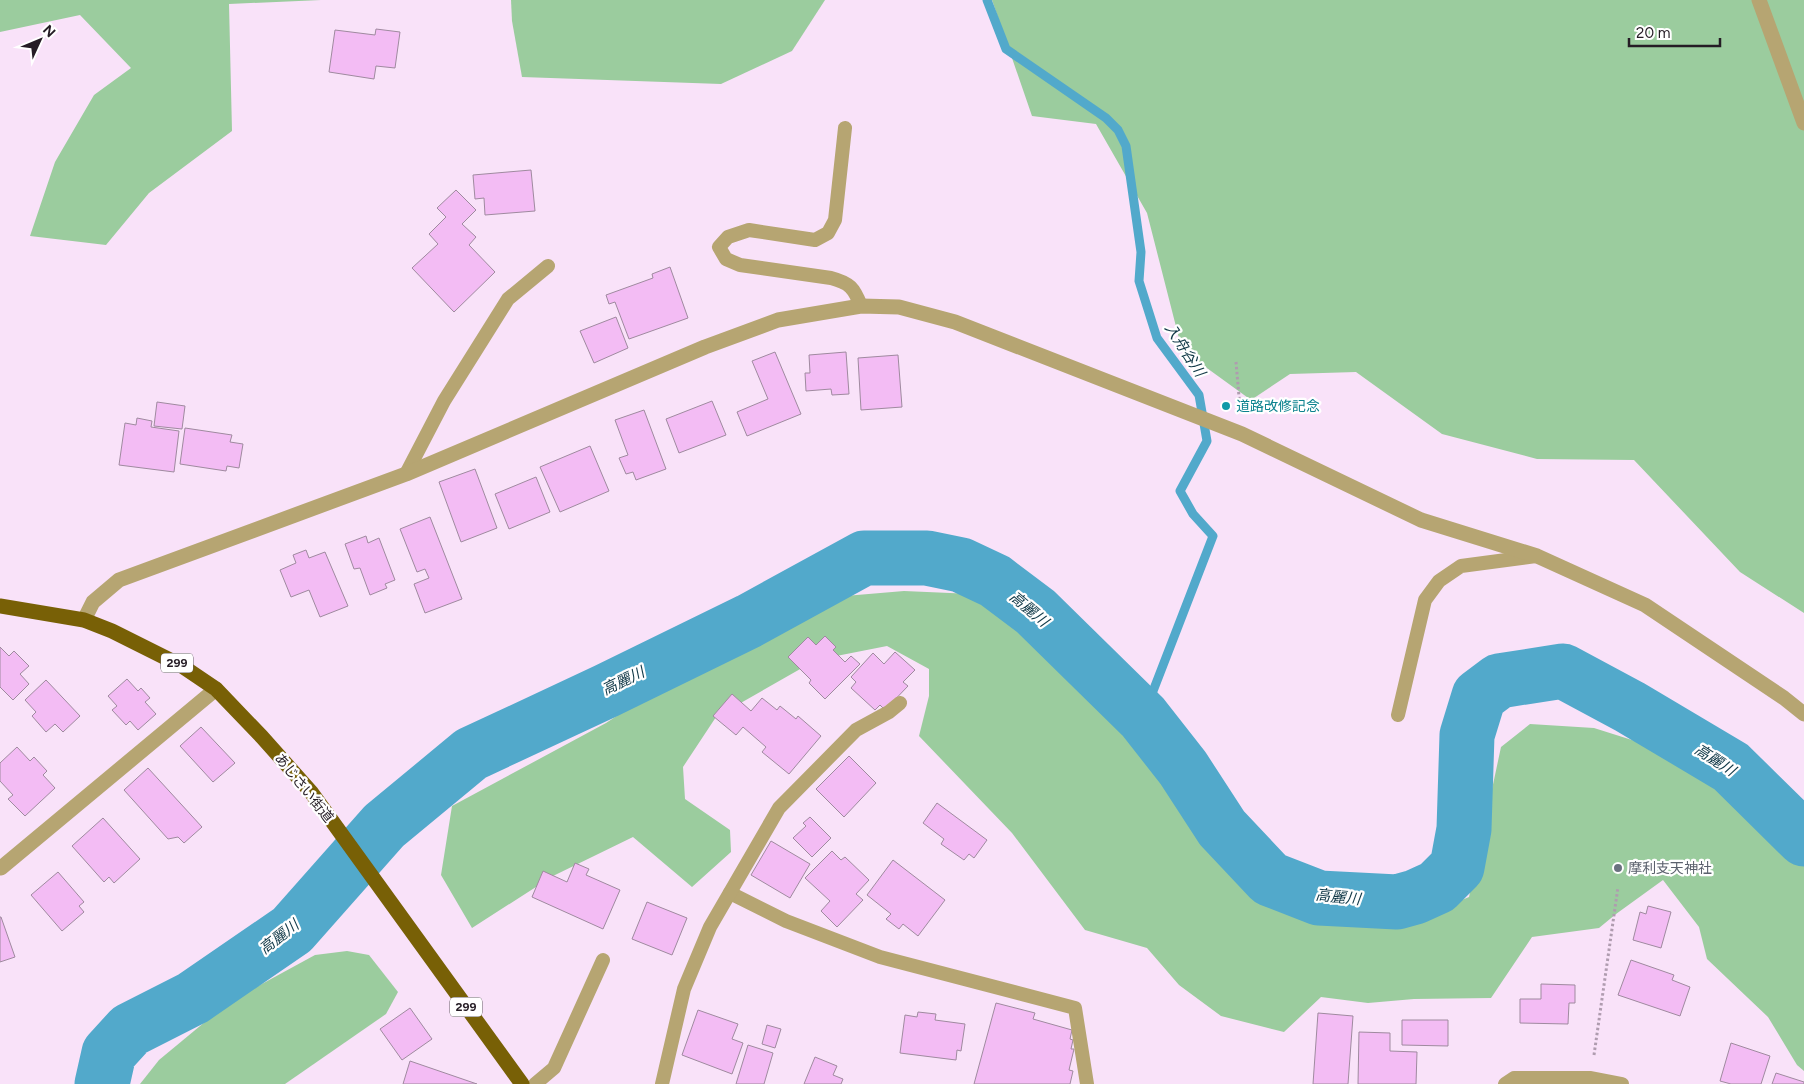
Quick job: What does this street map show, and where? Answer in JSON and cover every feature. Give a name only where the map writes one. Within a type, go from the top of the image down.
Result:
[{"type":"highway","name":"あじさい街道","points":[[0,606],[84,620],[112,631],[182,666],[216,689],[262,736],[310,792],[522,1084]]},
{"type":"street","points":[[1759,0],[1804,123]]},
{"type":"street","points":[[84,620],[93,602],[119,580],[406,474],[705,347],[778,320],[861,306],[899,308],[955,322],[1242,434],[1421,520],[1537,556],[1645,605],[1784,698],[1804,714]]},
{"type":"street","points":[[0,870],[216,689]]},
{"type":"lane","points":[[845,128],[835,220],[828,232],[815,240],[748,230],[728,236],[719,247],[726,259],[740,265],[832,278],[845,282],[856,293],[861,306]]},
{"type":"lane","points":[[406,474],[444,401],[508,299],[548,266]]},
{"type":"lane","points":[[1398,715],[1425,600],[1439,581],[1461,566],[1537,556]]},
{"type":"lane","points":[[662,1084],[684,989],[710,927],[779,808],[856,730],[889,712],[900,703]]},
{"type":"lane","points":[[730,893],[786,922],[880,957],[1075,1008],[1087,1084]]},
{"type":"lane","points":[[535,1084],[554,1068],[603,960]]},
{"type":"lane","points":[[1505,1084],[1514,1078],[1591,1078],[1622,1084]]},
{"type":"path","points":[[1236,362],[1242,434]]},
{"type":"path","points":[[1591,1078],[1618,887]]},
{"type":"green space","points":[[0,0],[321,0],[229,4],[232,131],[149,193],[106,245],[30,236],[55,162],[94,95],[131,68],[80,15],[0,32]]},
{"type":"green space","points":[[511,0],[825,0],[792,51],[721,84],[522,77],[512,21]]},
{"type":"green space","points":[[992,0],[1804,0],[1804,613],[1740,572],[1634,460],[1537,459],[1442,434],[1356,372],[1290,374],[1251,400],[1182,350],[1147,213],[1096,124],[1032,116]]},
{"type":"green space","points":[[904,591],[973,594],[1023,625],[1172,779],[1210,840],[1261,893],[1315,907],[1414,920],[1469,897],[1501,747],[1530,724],[1594,728],[1670,752],[1749,802],[1804,859],[1804,1071],[1797,1065],[1768,1017],[1707,959],[1699,927],[1663,880],[1599,928],[1532,937],[1491,998],[1414,999],[1368,1003],[1321,997],[1284,1032],[1221,1016],[1179,985],[1147,948],[1085,930],[1012,833],[919,736],[929,696],[929,669],[887,646],[816,660],[716,717],[683,767],[685,799],[730,830],[731,852],[692,887],[633,837],[553,876],[472,928],[441,875],[452,806],[606,723],[742,634],[845,596]]},
{"type":"green space","points":[[347,951],[369,955],[398,992],[386,1014],[285,1084],[140,1084],[159,1060],[229,1002],[315,955]]},
{"type":"building","points":[[376,29],[400,32],[395,68],[376,66],[374,79],[329,72],[335,30],[375,35]]},
{"type":"building","points":[[531,170],[535,211],[485,215],[484,198],[475,199],[473,175]]},
{"type":"building","points":[[456,190],[476,210],[462,224],[476,237],[469,245],[495,272],[454,312],[412,268],[438,244],[429,234],[446,217],[437,208]]},
{"type":"building","points":[[670,267],[688,318],[629,339],[615,302],[609,304],[606,295],[653,278],[652,274]]},
{"type":"building","points":[[616,317],[628,348],[594,363],[580,331]]},
{"type":"building","points":[[775,352],[801,414],[747,436],[737,412],[768,399],[752,361]]},
{"type":"building","points":[[846,352],[849,394],[832,395],[831,389],[806,391],[805,373],[810,373],[809,355]]},
{"type":"building","points":[[898,355],[902,407],[861,410],[858,358]]},
{"type":"building","points":[[712,401],[726,435],[679,453],[666,419]]},
{"type":"building","points":[[157,402],[185,406],[182,429],[154,426]]},
{"type":"building","points":[[644,410],[666,469],[636,480],[633,472],[626,474],[619,458],[628,455],[615,420]]},
{"type":"building","points":[[137,418],[152,421],[151,427],[179,431],[174,472],[119,465],[125,423],[136,425]]},
{"type":"building","points":[[185,428],[232,435],[230,442],[243,444],[239,468],[227,466],[226,471],[180,464]]},
{"type":"building","points":[[590,446],[609,491],[560,512],[540,467]]},
{"type":"building","points":[[475,469],[497,528],[461,542],[439,482]]},
{"type":"building","points":[[536,477],[550,512],[509,529],[495,494]]},
{"type":"building","points":[[430,517],[462,599],[425,613],[414,584],[429,578],[425,569],[417,572],[400,529]]},
{"type":"building","points":[[366,536],[368,543],[379,538],[395,580],[385,584],[387,588],[370,595],[360,568],[354,569],[345,544]]},
{"type":"building","points":[[306,550],[309,558],[325,552],[348,606],[320,617],[309,590],[291,597],[280,570],[296,563],[293,555]]},
{"type":"building","points":[[825,636],[836,647],[833,650],[845,662],[851,656],[860,664],[825,699],[809,683],[811,680],[788,657],[808,637],[816,645]]},
{"type":"building","points":[[0,647],[9,656],[14,651],[29,666],[20,674],[29,684],[13,700],[0,687]]},
{"type":"building","points":[[895,652],[915,670],[903,682],[908,686],[885,710],[880,705],[875,710],[851,688],[856,682],[851,677],[873,653],[884,664]]},
{"type":"building","points":[[127,679],[138,691],[141,688],[150,698],[145,702],[156,714],[138,730],[130,721],[126,725],[112,710],[117,706],[108,696]]},
{"type":"building","points":[[46,680],[80,716],[63,732],[55,724],[46,732],[32,716],[36,712],[25,700]]},
{"type":"building","points":[[732,694],[751,711],[762,698],[777,710],[780,706],[796,719],[798,716],[821,736],[789,774],[762,752],[766,747],[743,727],[736,735],[713,716]]},
{"type":"building","points":[[201,727],[235,763],[213,782],[180,746]]},
{"type":"building","points":[[17,747],[30,761],[34,757],[47,771],[43,775],[55,788],[25,816],[8,799],[13,795],[0,781],[0,763]]},
{"type":"building","points":[[849,756],[876,783],[844,817],[816,789]]},
{"type":"building","points":[[148,768],[202,827],[184,843],[178,837],[168,839],[124,790]]},
{"type":"building","points":[[937,803],[987,840],[974,858],[969,854],[964,860],[941,844],[944,839],[923,823]]},
{"type":"building","points":[[810,817],[831,838],[812,857],[793,838],[806,826],[803,823]]},
{"type":"building","points":[[103,818],[140,859],[114,883],[109,877],[104,882],[72,846]]},
{"type":"building","points":[[771,841],[810,864],[790,898],[751,875]]},
{"type":"building","points":[[832,851],[841,860],[845,857],[869,880],[856,894],[863,900],[837,927],[821,911],[830,901],[805,878]]},
{"type":"building","points":[[893,860],[945,900],[918,936],[903,924],[899,929],[886,919],[891,914],[867,895]]},
{"type":"building","points":[[575,863],[589,869],[586,875],[620,890],[603,929],[532,897],[543,871],[567,882]]},
{"type":"building","points":[[58,872],[84,902],[79,906],[84,912],[62,931],[31,895]]},
{"type":"building","points":[[647,902],[687,918],[672,955],[632,939]]},
{"type":"building","points":[[1648,906],[1671,912],[1661,948],[1633,940],[1640,912],[1646,914]]},
{"type":"building","points":[[0,917],[15,957],[0,962]]},
{"type":"building","points":[[1631,960],[1674,975],[1672,980],[1690,987],[1680,1016],[1618,995]]},
{"type":"building","points":[[1541,984],[1575,985],[1575,1003],[1569,1003],[1568,1024],[1520,1023],[1520,999],[1541,999]]},
{"type":"building","points":[[996,1003],[1035,1013],[1033,1019],[1072,1030],[1070,1039],[1073,1040],[1071,1049],[1074,1049],[1069,1070],[1073,1071],[1070,1084],[974,1084]]},
{"type":"building","points":[[410,1008],[432,1039],[402,1060],[380,1029]]},
{"type":"building","points":[[698,1010],[738,1024],[732,1039],[743,1043],[732,1074],[682,1055]]},
{"type":"building","points":[[918,1012],[936,1014],[935,1020],[965,1024],[961,1051],[957,1050],[956,1060],[900,1053],[905,1015],[917,1017]]},
{"type":"building","points":[[1318,1013],[1353,1016],[1348,1084],[1313,1084]]},
{"type":"building","points":[[1402,1020],[1448,1020],[1448,1046],[1402,1045]]},
{"type":"building","points":[[767,1025],[781,1029],[775,1048],[762,1044]]},
{"type":"building","points":[[1359,1032],[1390,1033],[1390,1051],[1417,1052],[1416,1084],[1358,1084]]},
{"type":"building","points":[[1731,1043],[1770,1056],[1761,1084],[1731,1084],[1720,1081]]},
{"type":"building","points":[[748,1045],[773,1053],[764,1084],[736,1084]]},
{"type":"building","points":[[815,1057],[837,1066],[833,1075],[843,1079],[841,1084],[804,1084]]},
{"type":"building","points":[[410,1061],[477,1084],[403,1084]]},
{"type":"building","points":[[1776,1073],[1804,1082],[1804,1084],[1772,1084]]},
{"type":"waterway","name":"入舟谷川","points":[[987,0],[1006,49],[1106,118],[1118,130],[1126,146],[1141,252],[1139,281],[1157,338],[1199,395],[1207,441],[1180,491],[1193,514],[1213,536],[1143,717]]},
{"type":"waterway","name":"高麗川","points":[[102,1084],[109,1053],[130,1030],[193,998],[292,930],[384,826],[471,754],[749,621],[864,558],[927,558],[961,565],[995,581],[1036,612],[1143,717],[1183,768],[1222,828],[1270,879],[1319,898],[1397,902],[1415,897],[1437,887],[1457,867],[1464,829],[1467,735],[1479,696],[1499,681],[1563,671],[1630,707],[1731,767],[1804,839]]},
{"type":"place","name":"道路改修記念","points":[[1226,406]]},
{"type":"place","name":"摩利支天神社","points":[[1618,868]]}]
